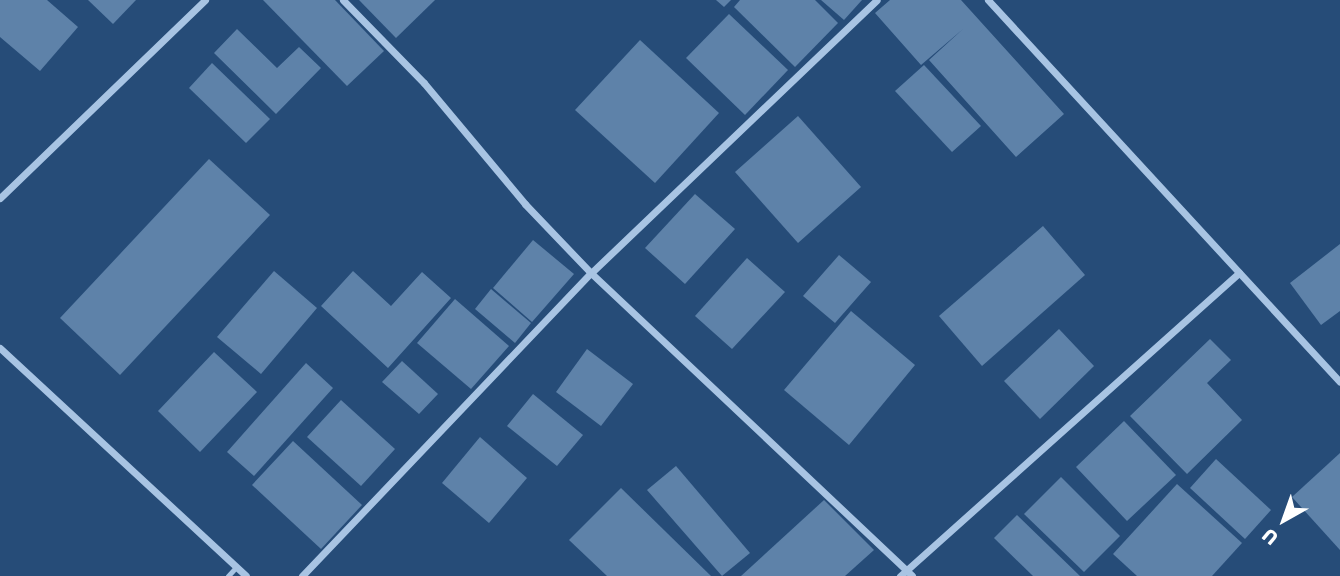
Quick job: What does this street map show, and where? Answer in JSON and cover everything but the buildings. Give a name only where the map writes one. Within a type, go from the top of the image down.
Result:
[{"type":"street","points":[[0,198],[205,0]]},
{"type":"street","points":[[343,0],[424,83],[525,204],[591,273],[906,574],[1239,273]]},
{"type":"street","points":[[302,576],[591,273],[877,0]]},
{"type":"street","points":[[988,0],[1340,382]]},
{"type":"street","points":[[0,348],[246,576]]},
{"type":"lane","points":[[228,576],[236,567]]}]
